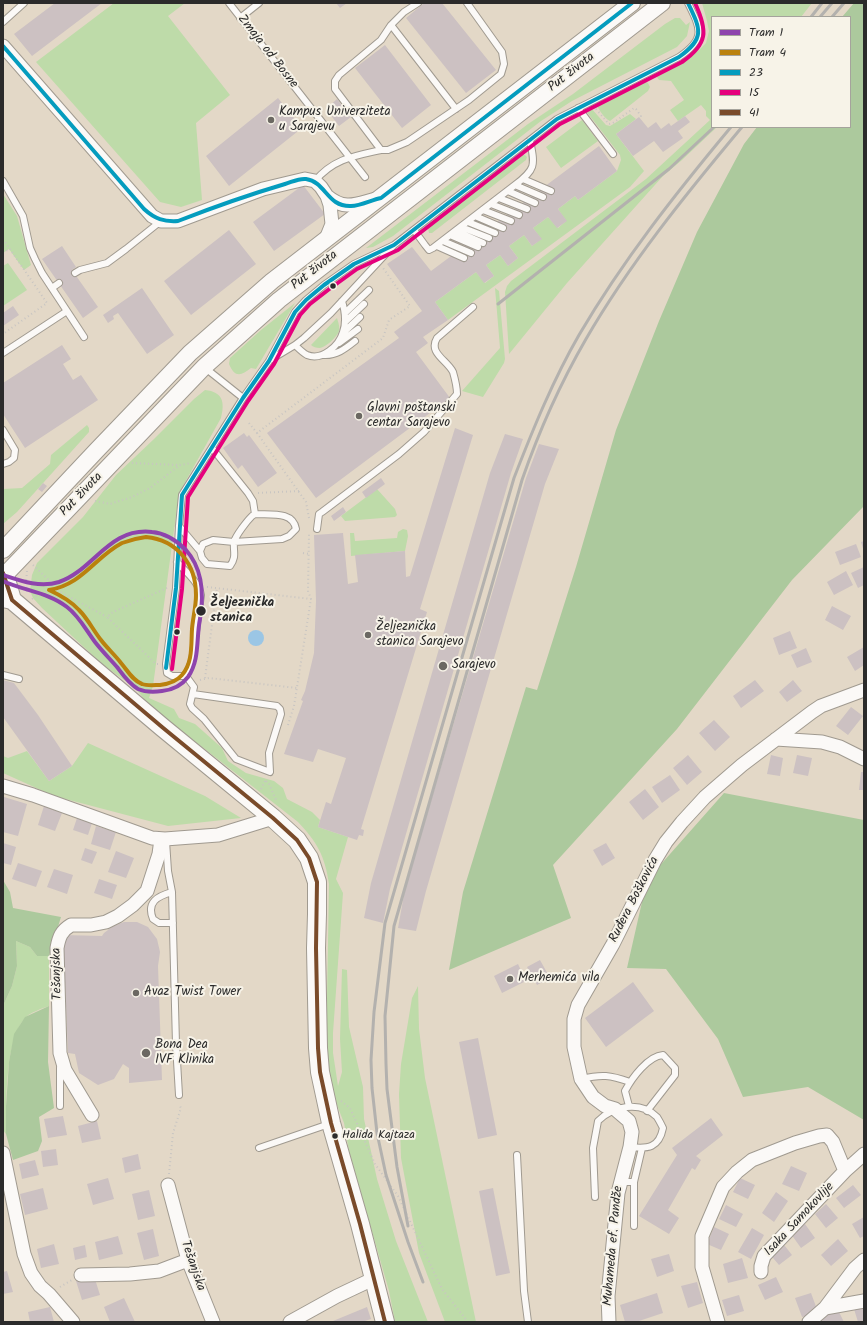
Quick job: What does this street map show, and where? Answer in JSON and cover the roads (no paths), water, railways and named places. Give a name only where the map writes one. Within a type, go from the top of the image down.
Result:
[{"type":"main road","points":[[4,575],[7,599],[272,818],[297,840],[313,866],[317,882],[316,948],[318,1048],[324,1098],[358,1216],[385,1322]]},
{"type":"street","name":"Put života","points":[[3,550],[190,353],[272,281],[632,3]]},
{"type":"street","name":"Put života","points":[[4,575],[204,367],[279,300],[662,3]]},
{"type":"street","points":[[3,46],[144,209],[152,216],[161,221],[178,221],[263,189],[305,179],[314,181],[321,187],[327,196],[330,205],[332,224],[326,239]]},
{"type":"street","points":[[327,196],[336,203],[352,206],[381,198]]},
{"type":"street","name":"Ruđera Boškovića","points":[[593,1097],[581,1079],[574,1047],[574,1019],[578,1006],[613,944],[655,860],[666,842],[682,822],[705,798],[742,765],[816,709],[864,690]]},
{"type":"street","points":[[776,739],[822,742],[840,747],[864,759]]},
{"type":"street","points":[[3,786],[33,794],[152,838],[163,839],[218,835],[272,818]]},
{"type":"street","name":"Tešanjska","points":[[92,1115],[65,1070],[60,1053],[57,948],[60,933],[72,925],[91,925],[106,922],[134,905],[147,891],[163,839]]},
{"type":"street","name":"Muhameda ef. Pandže","points":[[593,1097],[604,1106],[615,1109],[629,1121],[636,1148],[620,1182],[618,1193],[608,1296],[609,1322]]},
{"type":"street","name":"Isaka Samokovlije","points":[[718,1322],[702,1267],[702,1236],[723,1187],[737,1172],[752,1160],[819,1136],[827,1135],[833,1142],[845,1171]]},
{"type":"street","points":[[3,1153],[24,1254],[31,1273],[40,1286],[49,1294],[73,1322]]},
{"type":"street","name":"Isaka Samokovlije","points":[[760,1272],[760,1266],[764,1256],[845,1171],[864,1154]]},
{"type":"street","name":"Tešanjska","points":[[168,1185],[188,1260],[213,1322]]},
{"type":"street","points":[[81,1275],[130,1274],[159,1271],[188,1260]]},
{"type":"street","points":[[809,1322],[825,1308],[855,1268],[864,1260]]},
{"type":"street","points":[[290,1322],[337,1296],[374,1279]]},
{"type":"street","points":[[825,1308],[864,1301]]},
{"type":"lane","points":[[3,22],[24,3]]},
{"type":"lane","name":"Zmaja od Bosne","points":[[229,3],[365,177]]},
{"type":"lane","points":[[240,18],[260,3]]},
{"type":"lane","points":[[381,150],[335,89],[335,81],[381,40],[404,12],[418,3]]},
{"type":"lane","points":[[314,181],[322,172],[350,156],[388,150],[407,142],[456,109],[502,74],[504,64],[502,52],[468,3]]},
{"type":"lane","points":[[269,361],[295,345],[331,313],[394,245],[557,118],[679,57],[689,50],[696,43],[699,35],[698,26],[688,3]]},
{"type":"lane","points":[[392,25],[456,109]]},
{"type":"lane","points":[[578,108],[613,154]]},
{"type":"lane","points":[[414,230],[429,250],[499,198],[531,171],[533,167],[530,140]]},
{"type":"lane","points":[[523,179],[551,191]]},
{"type":"lane","points":[[3,181],[23,216],[30,248],[42,273],[84,337]]},
{"type":"lane","points":[[515,185],[543,197]]},
{"type":"lane","points":[[508,191],[535,203]]},
{"type":"lane","points":[[499,198],[527,210]]},
{"type":"lane","points":[[491,204],[519,215]]},
{"type":"lane","points":[[483,210],[511,221]]},
{"type":"lane","points":[[475,216],[503,228]]},
{"type":"lane","points":[[75,273],[80,270],[106,263],[161,221]]},
{"type":"lane","points":[[468,222],[495,234]]},
{"type":"lane","points":[[461,227],[489,238]]},
{"type":"lane","points":[[450,235],[481,245],[456,231]]},
{"type":"lane","points":[[443,241],[471,253]]},
{"type":"lane","points":[[186,676],[172,676],[167,673],[166,664],[176,588],[182,495],[243,398],[269,361],[295,312],[306,300],[324,285],[354,264],[394,245]]},
{"type":"lane","points":[[436,246],[464,258]]},
{"type":"lane","points":[[52,288],[59,284]]},
{"type":"lane","points":[[345,313],[369,290]]},
{"type":"lane","points":[[342,301],[345,313],[343,333]]},
{"type":"lane","points":[[345,322],[364,304]]},
{"type":"lane","points":[[317,529],[319,514],[399,454],[424,432],[457,394],[452,372],[434,349],[434,344],[437,338],[474,307]]},
{"type":"lane","points":[[3,353],[67,311]]},
{"type":"lane","points":[[336,345],[343,333],[360,317]]},
{"type":"lane","points":[[295,345],[305,354],[312,357],[321,355],[328,352],[358,329]]},
{"type":"lane","points":[[321,355],[329,356],[341,352],[355,341]]},
{"type":"lane","points":[[204,367],[243,398]]},
{"type":"lane","points":[[3,430],[15,450],[14,458],[3,464]]},
{"type":"lane","points":[[212,448],[248,493],[253,501],[255,514]]},
{"type":"lane","points":[[179,526],[200,551],[202,558],[207,564],[230,566],[235,557],[234,542],[248,519],[255,514],[287,516],[293,521],[296,529],[289,536],[282,538],[234,542],[208,541],[203,544],[200,551]]},
{"type":"lane","points":[[177,562],[193,580],[200,590],[201,595],[192,662],[186,676]]},
{"type":"lane","points":[[3,676],[19,679]]},
{"type":"lane","points":[[186,676],[194,689],[190,704],[192,708],[204,719],[239,761],[270,772],[269,753],[281,714],[278,706],[193,694]]},
{"type":"lane","points":[[163,839],[172,892],[176,1044],[179,1095]]},
{"type":"lane","points":[[172,892],[158,896],[152,903],[150,909],[153,919],[159,923],[173,923]]},
{"type":"lane","points":[[60,1053],[60,1106]]},
{"type":"lane","points":[[629,1106],[624,1091],[647,1063],[657,1056],[663,1055],[675,1068],[675,1075],[648,1110]]},
{"type":"lane","points":[[581,1079],[604,1075],[614,1076],[630,1082]]},
{"type":"lane","points":[[595,1197],[593,1148],[598,1121],[615,1109],[629,1106],[648,1110],[657,1117],[663,1128],[662,1135],[657,1143],[650,1147],[636,1148],[634,1226]]},
{"type":"lane","points":[[259,1148],[331,1123]]},
{"type":"lane","points":[[517,1155],[524,1291],[528,1322]]},
{"type":"lane","points":[[620,1182],[634,1182]]},
{"type":"water","points":[[253,630],[259,630],[264,635],[262,644],[259,646],[253,646],[248,641],[248,635]]},
{"type":"railway","points":[[812,16],[822,3]]},
{"type":"railway","points":[[821,16],[832,3]]},
{"type":"railway","points":[[833,16],[844,3]]},
{"type":"railway","points":[[498,304],[669,169],[713,128]]},
{"type":"railway","points":[[423,1282],[386,1175],[377,1133],[372,1088],[371,1060],[374,1012],[385,923],[514,478],[544,405],[579,335],[614,280],[670,202],[730,128]]},
{"type":"railway","points":[[408,1226],[397,1167],[387,1089],[385,1016],[394,926],[522,480],[559,390],[576,356],[603,311],[640,256],[700,178],[741,128]]},
{"type":"tram line","name":"1","points":[[3,575],[31,583],[52,584],[71,576],[113,542],[124,536],[137,532],[152,532],[162,534],[175,540],[192,557],[201,583],[202,601],[196,656],[192,670],[183,682],[169,690],[153,692],[138,689],[126,679],[95,642],[79,619],[67,607],[52,598],[3,581]]},
{"type":"tram line","name":"4","points":[[146,537],[157,539],[175,548],[188,564],[193,573],[195,584],[196,604],[192,629],[191,653],[188,665],[186,670],[178,679],[160,685],[144,685],[139,683],[130,675],[119,660],[103,643],[79,610],[65,598],[49,590],[71,583],[112,549],[122,543],[146,537]]},
{"type":"place","name":"Kampus Univerziteta u Sarajevu","points":[[271,120]]},
{"type":"place","name":"Glavni poštanski centar Sarajevo","points":[[359,416]]},
{"type":"place","name":"Željeznička stanica","points":[[201,611]]},
{"type":"place","name":"Željeznička stanica Sarajevo","points":[[368,635]]},
{"type":"place","name":"Sarajevo","points":[[443,666]]},
{"type":"place","name":"Merhemića vila","points":[[510,979]]},
{"type":"place","name":"Avaz Twist Tower","points":[[136,993]]},
{"type":"place","name":"Bona Dea IVF Klinika","points":[[146,1053]]},
{"type":"place","name":"Halida Kajtaza","points":[[335,1136]]}]
